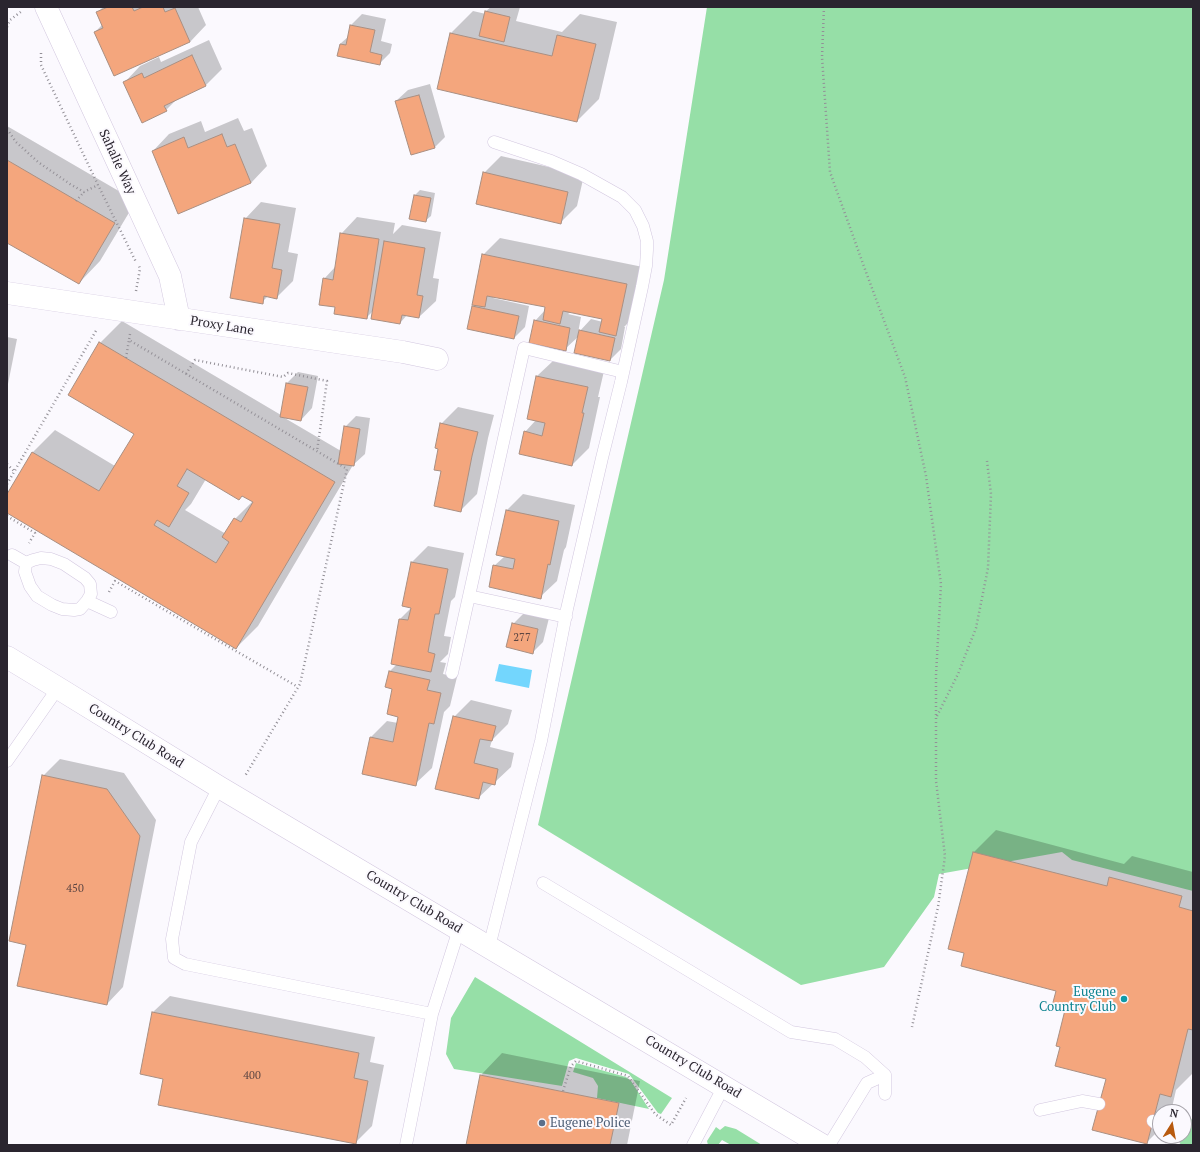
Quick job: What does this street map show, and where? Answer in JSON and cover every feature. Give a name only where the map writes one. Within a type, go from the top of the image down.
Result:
[{"type":"street","name":"Sahalie Way","points":[[46,7],[170,276],[179,319]]},
{"type":"street","name":"Proxy Lane","points":[[7,293],[403,352],[437,359]]},
{"type":"street","name":"Country Club Road","points":[[7,657],[226,791],[822,1145]]},
{"type":"lane","points":[[489,947],[541,741],[566,617],[646,266],[647,241],[643,226],[635,210],[622,197],[581,174],[551,161],[494,142]]},
{"type":"lane","points":[[452,673],[524,348],[623,372]]},
{"type":"lane","points":[[12,555],[26,563]]},
{"type":"lane","points":[[41,558],[51,559],[64,564],[85,578],[90,584],[91,594],[87,602],[80,609],[62,609],[37,596],[30,586],[25,572],[26,563],[41,558]]},
{"type":"lane","points":[[469,596],[566,617]]},
{"type":"lane","points":[[87,602],[111,612]]},
{"type":"lane","points":[[7,761],[58,688]]},
{"type":"lane","points":[[226,791],[191,842],[172,939],[174,958],[185,964],[432,1014]]},
{"type":"lane","points":[[543,883],[791,1032],[835,1039],[865,1057],[886,1075]]},
{"type":"lane","points":[[406,1145],[432,1014],[459,929]]},
{"type":"lane","points":[[885,1094],[886,1075]]},
{"type":"lane","points":[[829,1145],[867,1084],[886,1075]]},
{"type":"lane","points":[[693,1145],[724,1086]]},
{"type":"lane","points":[[1040,1110],[1082,1101],[1099,1104]]},
{"type":"path","points":[[21,7],[25,17]]},
{"type":"path","points":[[824,7],[822,57],[830,172],[905,377],[926,476],[941,584],[936,676],[936,781],[944,856],[938,907],[912,1027]]},
{"type":"path","points":[[7,27],[10,20],[22,10]]},
{"type":"path","points":[[39,48],[42,55],[41,65],[98,185],[140,268],[136,292]]},
{"type":"path","points":[[7,129],[16,142],[38,162],[84,192]]},
{"type":"path","points":[[76,201],[84,192],[98,185]]},
{"type":"path","points":[[7,484],[98,327]]},
{"type":"path","points":[[126,358],[130,332]]},
{"type":"path","points":[[129,340],[347,469],[300,684],[226,791]]},
{"type":"path","points":[[186,374],[195,360],[283,376],[288,373],[327,381],[317,451]]},
{"type":"path","points":[[936,716],[958,674],[976,628],[988,568],[991,494],[987,461]]},
{"type":"path","points":[[7,464],[14,471]]},
{"type":"path","points":[[100,607],[115,581],[298,687]]},
{"type":"path","points":[[563,1092],[571,1066],[576,1061],[628,1076],[655,1114],[671,1125],[686,1098]]},
{"type":"green space","points":[[707,7],[1193,7],[1193,891],[1072,860],[1062,852],[939,874],[934,897],[884,967],[801,985],[538,825],[664,280]]},
{"type":"green space","points":[[475,977],[672,1098],[661,1114],[658,1113],[629,1074],[576,1058],[569,1061],[562,1086],[454,1069],[446,1054],[451,1018]]},
{"type":"green space","points":[[576,1063],[626,1077],[631,1081],[649,1109],[597,1098],[598,1086],[593,1078],[573,1072]]},
{"type":"green space","points":[[1193,1117],[1193,1145],[1175,1145],[1192,1144]]},
{"type":"green space","points":[[725,1126],[736,1129],[762,1145],[731,1145],[722,1140],[718,1145],[708,1145],[707,1141],[716,1127],[720,1130]]},
{"type":"water","points":[[499,664],[532,670],[529,688],[495,681]]},
{"type":"building","points":[[108,7],[132,7],[134,11],[143,7],[163,7],[165,12],[175,8],[190,42],[114,76],[94,32],[103,28],[96,12]]},
{"type":"building","points":[[485,11],[510,17],[504,42],[479,36]]},
{"type":"building","points":[[350,25],[375,30],[370,52],[382,55],[380,65],[337,56],[340,44],[346,45]]},
{"type":"building","points":[[450,33],[552,56],[557,35],[596,44],[577,122],[437,89]]},
{"type":"building","points":[[192,55],[206,86],[164,106],[167,111],[142,123],[123,82],[142,73],[144,78]]},
{"type":"building","points":[[419,95],[435,148],[411,155],[395,101]]},
{"type":"building","points":[[222,134],[227,147],[235,144],[251,183],[178,214],[152,151],[184,137],[188,148]]},
{"type":"building","points":[[7,160],[115,223],[79,284],[7,243]]},
{"type":"building","points":[[483,172],[568,192],[561,224],[476,204]]},
{"type":"building","points":[[414,195],[431,198],[426,222],[409,219]]},
{"type":"building","points":[[244,218],[280,224],[272,268],[282,270],[277,299],[264,296],[263,304],[230,298]]},
{"type":"building","points":[[340,233],[379,239],[367,319],[334,314],[335,307],[319,305],[323,278],[333,280]]},
{"type":"building","points":[[384,241],[425,248],[417,295],[423,296],[419,318],[402,315],[400,324],[371,319]]},
{"type":"building","points":[[482,254],[627,284],[616,336],[599,332],[602,319],[563,311],[560,324],[543,320],[545,307],[487,296],[485,307],[472,305]]},
{"type":"building","points":[[472,306],[519,316],[514,339],[467,329]]},
{"type":"building","points":[[534,320],[570,328],[566,351],[529,343]]},
{"type":"building","points":[[579,330],[615,338],[610,361],[574,353]]},
{"type":"building","points":[[99,342],[335,482],[236,649],[7,513],[7,494],[32,452],[99,491],[134,434],[68,395]],"holes":[[[187,469],[239,500],[242,496],[253,502],[241,522],[234,518],[222,537],[229,542],[216,563],[154,525],[157,520],[169,527],[189,493],[177,486]]]},
{"type":"building","points":[[536,376],[588,387],[582,413],[584,413],[572,466],[519,454],[524,431],[542,436],[545,423],[527,419]]},
{"type":"building","points":[[286,383],[308,387],[301,421],[280,417]]},
{"type":"building","points":[[440,423],[478,432],[461,512],[434,506],[441,471],[434,470],[438,449],[435,448]]},
{"type":"building","points":[[344,426],[360,429],[354,466],[338,464]]},
{"type":"building","points":[[506,510],[559,521],[541,599],[489,587],[493,565],[513,569],[515,559],[496,555]]},
{"type":"building","points":[[411,562],[448,569],[439,614],[435,614],[428,652],[435,654],[431,672],[391,664],[399,619],[408,620],[411,608],[402,606]]},
{"type":"building","points":[[512,623],[538,629],[533,654],[506,647]]},
{"type":"building","points":[[389,671],[430,680],[427,690],[441,693],[434,724],[429,723],[416,786],[362,774],[370,737],[393,742],[398,717],[387,714],[392,689],[385,687]]},
{"type":"building","points":[[453,716],[496,726],[492,741],[480,739],[474,763],[498,769],[495,785],[483,782],[479,799],[435,789]]},
{"type":"building","points":[[42,775],[107,789],[140,836],[107,1005],[17,986],[26,945],[9,941]]},
{"type":"building","name":"Eugene Country Club","points":[[973,852],[1107,886],[1109,877],[1182,896],[1179,907],[1193,911],[1193,1030],[1188,1029],[1171,1097],[1160,1094],[1157,1104],[1152,1104],[1152,1125],[1147,1144],[1092,1130],[1106,1079],[1055,1066],[1060,1047],[1056,1046],[1065,1010],[1052,1006],[1056,991],[961,966],[964,953],[948,949]]},
{"type":"building","points":[[152,1012],[359,1053],[354,1078],[368,1081],[356,1144],[158,1105],[163,1079],[140,1074]]},
{"type":"building","name":"Eugene Police","points":[[480,1075],[619,1103],[610,1145],[466,1145]]},
{"type":"place","name":"Eugene Country Club","points":[[1124,999]]},
{"type":"place","name":"Eugene Police","points":[[542,1123]]}]
